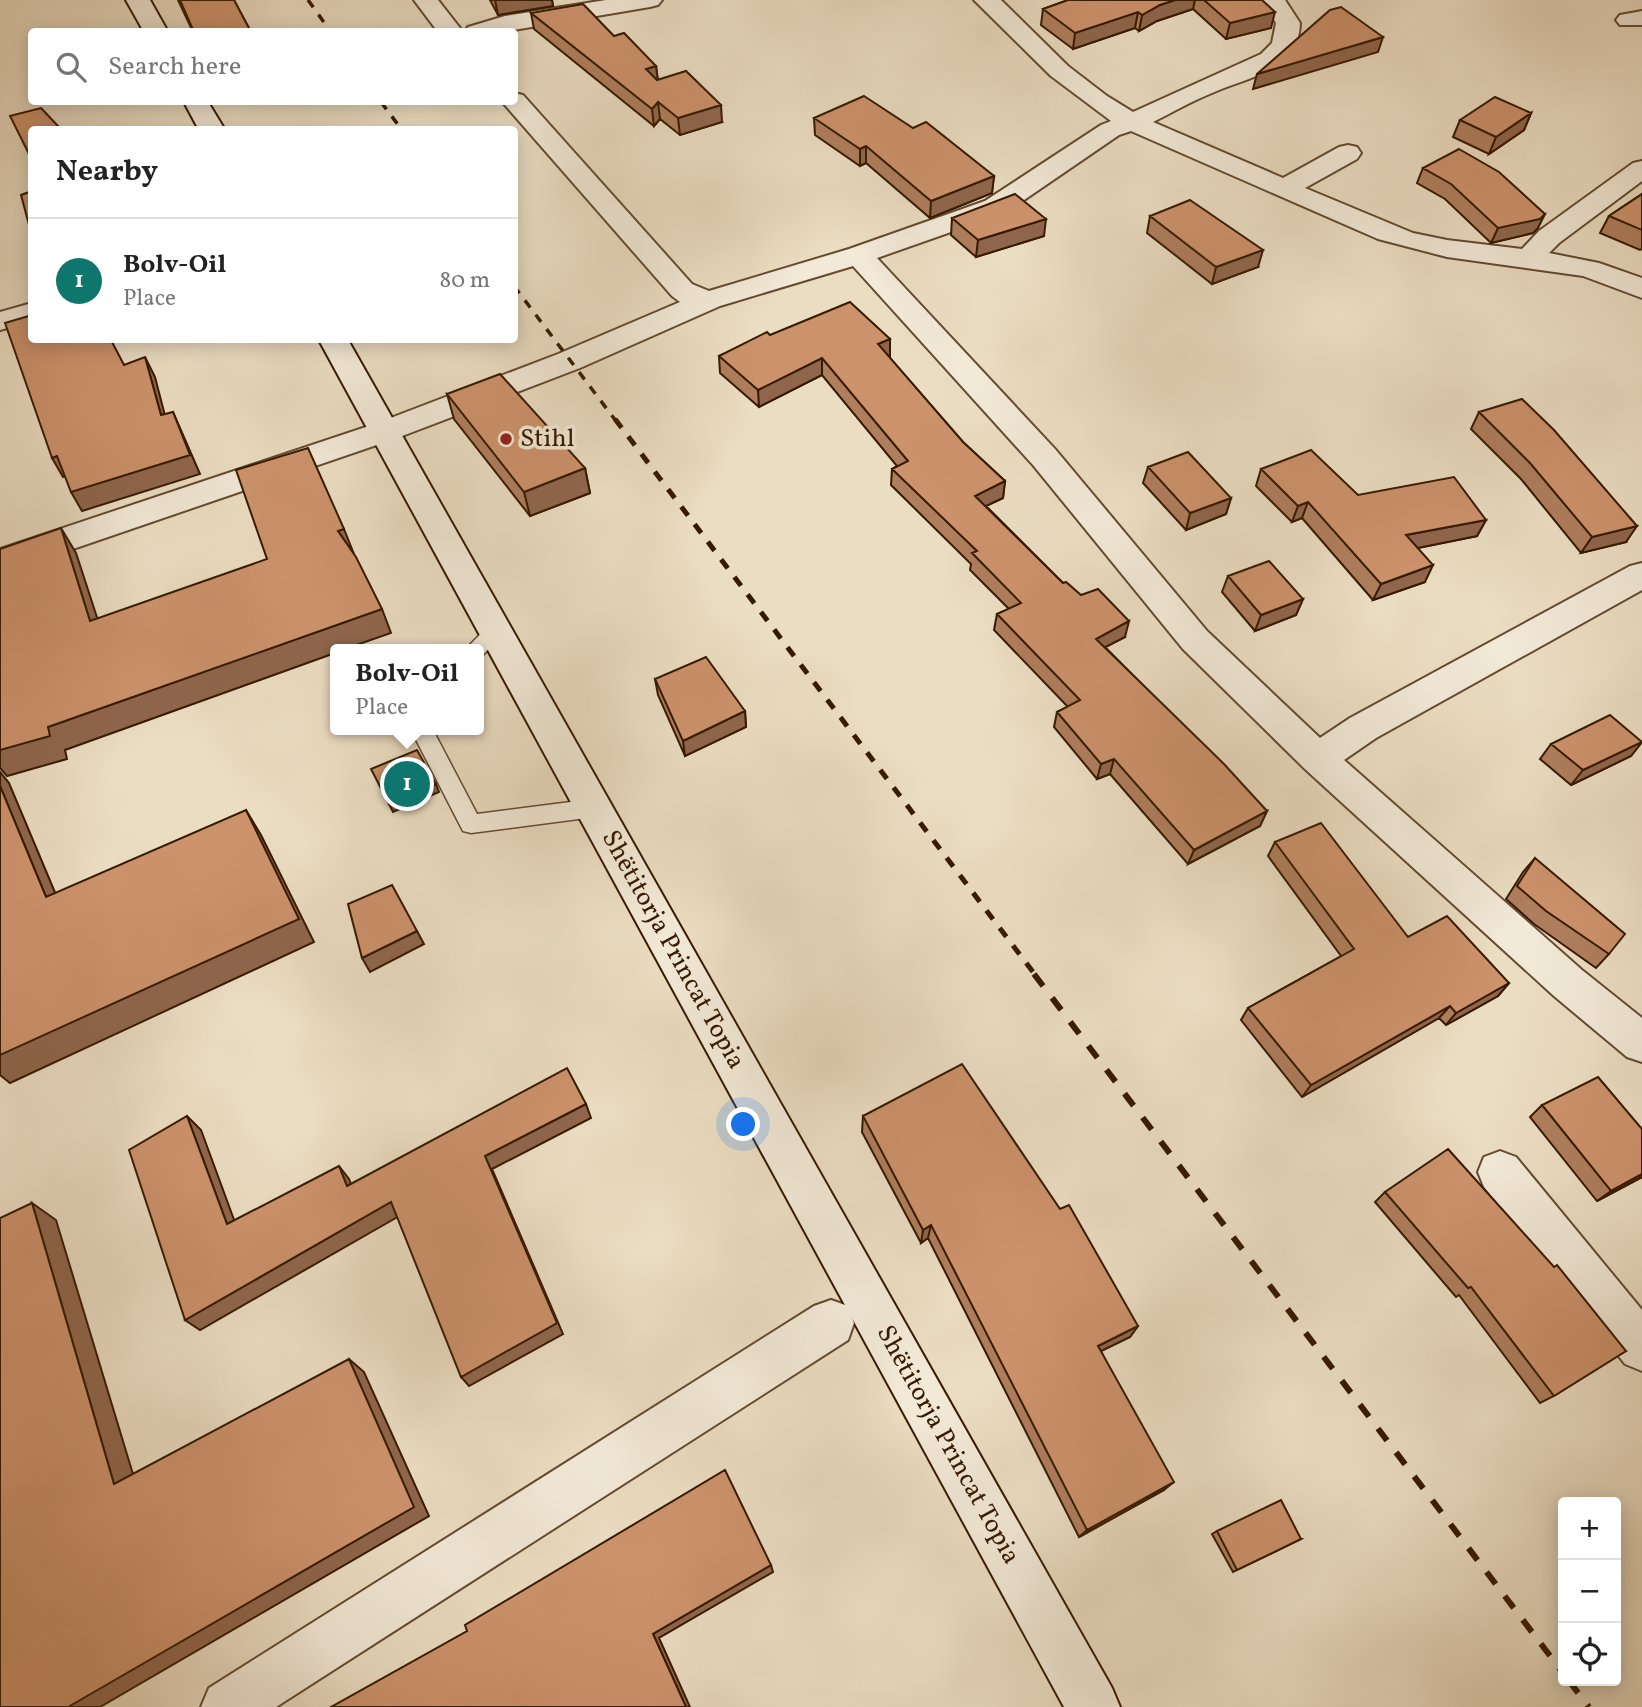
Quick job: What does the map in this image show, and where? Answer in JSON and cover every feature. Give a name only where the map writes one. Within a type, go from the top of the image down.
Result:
[{"type":"street","points":[[138,0],[154,28]]},
{"type":"street","points":[[426,0],[441,28]]},
{"type":"street","points":[[489,28],[505,23],[650,0]]},
{"type":"street","points":[[986,0],[1023,32],[1047,60],[1131,123],[1155,131],[1366,225],[1417,242],[1460,251],[1597,270],[1623,278],[1642,289]]},
{"type":"street","points":[[0,562],[386,432],[569,361],[680,301],[694,298],[710,300],[859,255],[995,207],[1110,130],[1264,63],[1284,45],[1288,23],[1273,0]]},
{"type":"street","points":[[198,105],[210,126]]},
{"type":"street","points":[[518,105],[680,301]]},
{"type":"street","points":[[1284,188],[1348,153]]},
{"type":"street","points":[[1528,259],[1549,237],[1642,169]]},
{"type":"street","points":[[859,255],[1044,457],[1195,640],[1318,759],[1568,983],[1642,1043]]},
{"type":"street","points":[[0,321],[28,313]]},
{"type":"street","name":"Shëtitorja Princat Topia","points":[[335,343],[386,432],[486,640],[594,808],[1093,1707]]},
{"type":"street","points":[[1318,759],[1363,728],[1642,575]]},
{"type":"street","points":[[1500,1172],[1642,1347]]},
{"type":"street","points":[[228,1707],[831,1323]]},
{"type":"lane","points":[[425,735],[471,824],[594,808]]},
{"type":"building","points":[[180,0],[234,0],[249,28],[192,28]]},
{"type":"building","points":[[1068,0],[1175,0],[1142,15],[1138,12],[1075,33],[1043,9]]},
{"type":"building","points":[[1204,0],[1262,0],[1275,12],[1230,23]]},
{"type":"building","points":[[583,4],[614,36],[624,33],[656,66],[646,69],[657,80],[686,71],[721,105],[678,118],[658,102],[652,109],[531,13]]},
{"type":"building","points":[[1341,7],[1383,37],[1257,74],[1330,10]]},
{"type":"building","points":[[864,96],[913,128],[926,122],[994,176],[931,201],[866,146],[860,149],[814,118]]},
{"type":"building","points":[[1495,97],[1531,113],[1496,137],[1460,120]]},
{"type":"building","points":[[41,108],[58,126],[28,126],[28,152],[10,116]]},
{"type":"building","points":[[1459,149],[1499,172],[1545,214],[1540,219],[1498,228],[1451,184],[1423,168]]},
{"type":"building","points":[[28,192],[28,221],[21,195]]},
{"type":"building","points":[[1015,194],[1046,219],[978,240],[952,218]]},
{"type":"building","points":[[1642,194],[1642,230],[1609,216]]},
{"type":"building","points":[[1190,200],[1263,250],[1216,267],[1150,216]]},
{"type":"building","points":[[850,302],[890,339],[878,344],[963,442],[1005,481],[975,496],[1063,583],[1066,582],[1081,595],[1098,589],[1129,621],[1096,639],[1224,764],[1267,811],[1194,850],[1114,759],[1101,764],[1057,712],[1080,700],[997,614],[1021,603],[972,553],[977,551],[892,469],[908,461],[822,358],[758,390],[719,356],[767,332],[770,335]]},
{"type":"building","points":[[28,316],[28,343],[113,343],[124,365],[145,357],[161,415],[173,412],[190,455],[71,492],[57,456],[52,458],[5,323]]},
{"type":"building","name":"Stihl","points":[[500,374],[585,468],[524,492],[447,394]]},
{"type":"building","points":[[1522,399],[1554,430],[1637,526],[1592,537],[1530,463],[1479,412]]},
{"type":"building","points":[[308,448],[344,529],[338,531],[356,557],[382,609],[48,727],[50,736],[0,750],[0,549],[61,528],[90,621],[267,559],[236,470]]},
{"type":"building","points":[[1311,450],[1358,495],[1454,477],[1486,520],[1406,535],[1433,565],[1381,584],[1308,502],[1298,506],[1261,469]]},
{"type":"building","points":[[1188,452],[1231,498],[1190,513],[1148,467]]},
{"type":"building","points":[[1269,561],[1303,599],[1261,615],[1228,576]]},
{"type":"building","points":[[706,657],[745,711],[683,741],[655,679]]},
{"type":"building","points":[[1610,715],[1642,742],[1583,770],[1551,744]]},
{"type":"building","points":[[417,750],[436,784],[389,804],[371,769]]},
{"type":"building","points":[[0,786],[46,897],[246,810],[299,919],[0,1055]]},
{"type":"building","points":[[1321,823],[1408,937],[1447,916],[1509,983],[1456,1013],[1450,1006],[1311,1085],[1248,1008],[1354,949],[1275,842]]},
{"type":"building","points":[[1535,858],[1625,934],[1609,954],[1546,911],[1517,886]]},
{"type":"building","points":[[392,885],[417,931],[362,958],[348,904]]},
{"type":"building","points":[[962,1064],[1060,1209],[1069,1205],[1138,1326],[1098,1346],[1174,1482],[1087,1530],[931,1225],[923,1230],[863,1116]]},
{"type":"building","points":[[567,1068],[586,1104],[485,1156],[557,1323],[461,1377],[391,1202],[185,1320],[129,1150],[187,1116],[227,1224],[339,1166],[347,1186]]},
{"type":"building","points":[[1598,1077],[1642,1129],[1642,1174],[1611,1191],[1542,1105]]},
{"type":"building","points":[[1448,1149],[1554,1267],[1557,1265],[1626,1351],[1554,1396],[1471,1287],[1468,1288],[1385,1192]]},
{"type":"building","points":[[32,1203],[114,1484],[349,1359],[414,1507],[68,1707],[0,1707],[0,1218]]},
{"type":"building","points":[[725,1470],[771,1565],[653,1634],[686,1707],[331,1707],[467,1631],[465,1625]]},
{"type":"building","points":[[1281,1500],[1301,1539],[1237,1570],[1217,1531]]},
{"type":"railway","points":[[308,0],[328,28]]},
{"type":"railway","points":[[383,105],[399,126]]},
{"type":"railway","points":[[518,291],[616,421]]},
{"type":"railway","points":[[615,419],[1036,976]]},
{"type":"railway","points":[[1034,974],[1558,1666]]},
{"type":"railway","points":[[1573,1686],[1589,1707]]},
{"type":"place","name":"Stihl","points":[[506,439]]},
{"type":"place","name":"Bolv-Oil","points":[[407,784]]}]
